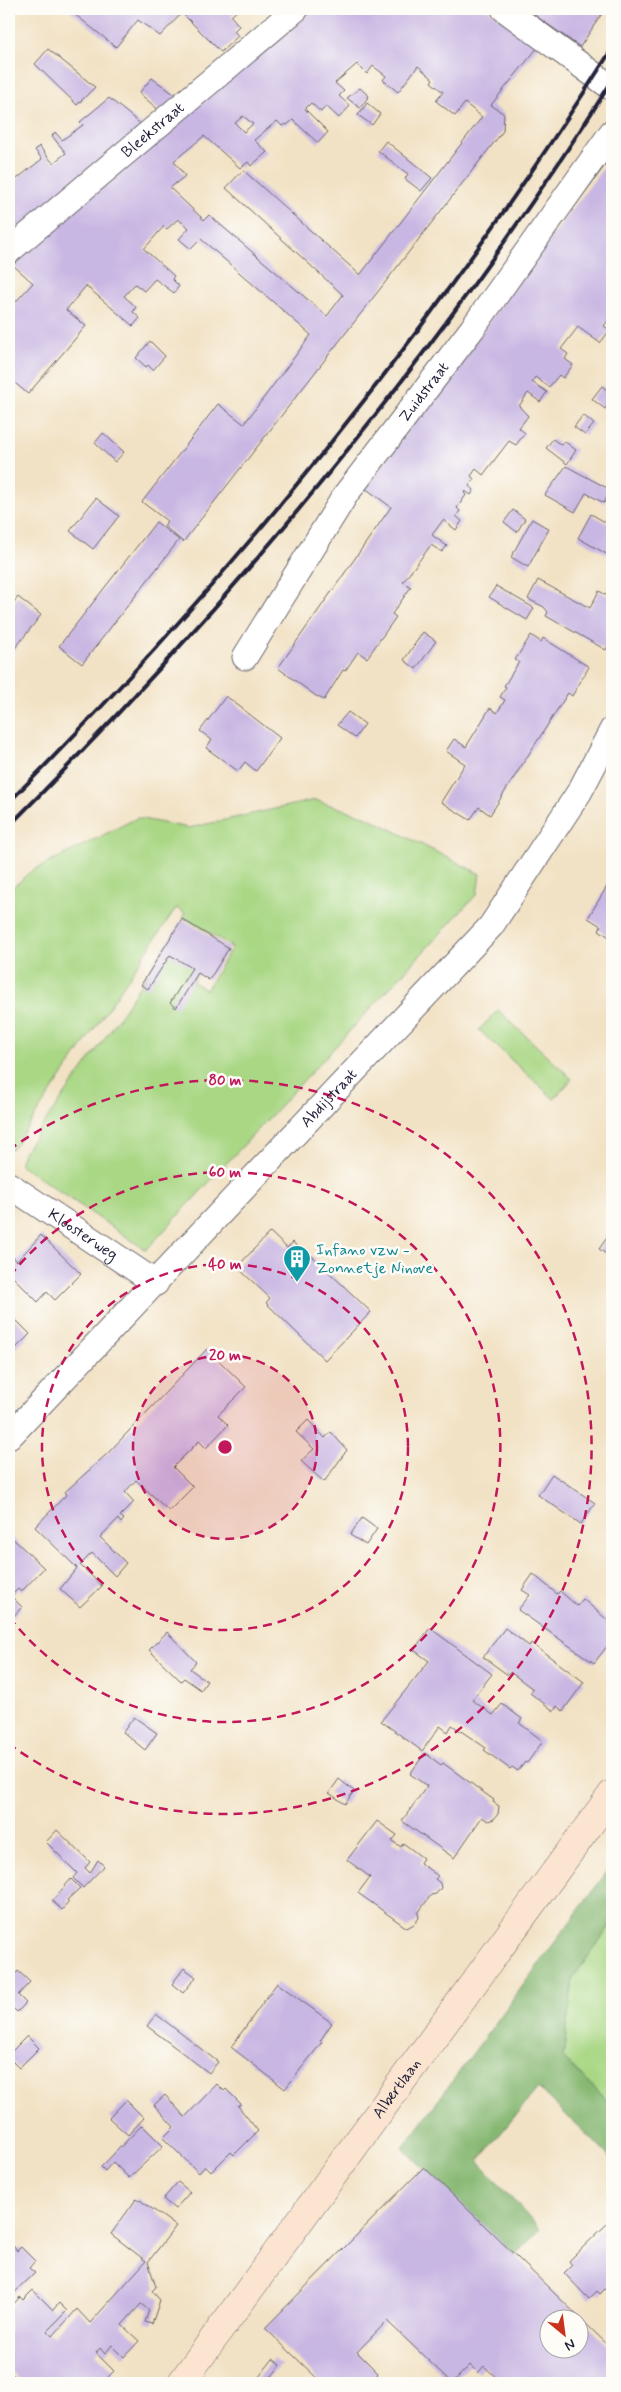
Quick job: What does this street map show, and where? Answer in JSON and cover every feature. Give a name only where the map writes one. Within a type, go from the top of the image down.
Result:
[{"type":"main road","name":"Albertlaan","points":[[181,2383],[612,1794]]},
{"type":"street","name":"Bleekstraat","points":[[9,251],[296,9]]},
{"type":"street","points":[[504,9],[612,88]]},
{"type":"street","name":"Zuidstraat","points":[[245,657],[346,494],[472,329],[612,132]]},
{"type":"street","name":"Abdijstraat","points":[[9,1437],[491,926],[580,791],[612,730]]},
{"type":"street","name":"Kloosterweg","points":[[9,1185],[156,1283]]},
{"type":"green space","points":[[315,800],[367,817],[480,874],[477,894],[146,1250],[19,1164],[23,1153],[110,1031],[166,945],[198,973],[193,982],[206,990],[232,947],[183,917],[185,913],[176,908],[14,1147],[9,1151],[9,891],[30,872],[137,818],[189,828]]},
{"type":"green space","points":[[498,1010],[572,1079],[554,1099],[479,1030]]},
{"type":"green space","points":[[612,1865],[612,1923],[573,1978],[563,2058],[612,2105],[612,2159],[538,2088],[478,2161],[540,2230],[515,2255],[403,2148]]},
{"type":"green space","points":[[612,1923],[612,2105],[563,2058],[573,1978]]},
{"type":"building","points":[[68,9],[239,9],[231,16],[239,26],[234,31],[238,36],[221,52],[182,13],[160,36],[138,20],[116,47]]},
{"type":"building","points":[[315,9],[487,9],[539,46],[491,105],[504,114],[503,131],[183,542],[164,526],[167,521],[142,502],[218,404],[244,424],[311,335],[201,239],[191,249],[179,239],[189,228],[178,219],[167,229],[164,226],[144,249],[174,276],[172,279],[179,286],[174,293],[155,279],[144,291],[135,284],[124,296],[136,307],[133,312],[140,318],[133,326],[86,286],[66,310],[86,326],[28,394],[9,378],[9,309],[33,283],[13,265],[34,242]],"holes":[[[357,64],[367,74],[373,66],[386,76],[383,80],[398,92],[418,66],[433,79],[431,82],[443,92],[436,101],[455,116],[465,103],[482,117],[360,275],[243,170],[226,188],[343,295],[327,316],[209,215],[204,220],[170,188],[185,176],[174,161],[204,136],[240,168],[248,162],[251,166],[267,152],[254,140],[277,121],[282,126],[287,125],[293,120],[318,143],[328,132],[305,109],[311,103],[321,112],[326,106],[339,118],[350,106],[339,96],[344,91],[335,83]],[[243,116],[253,124],[244,132],[235,123]]]},
{"type":"building","points":[[526,9],[605,9],[580,47]]},
{"type":"building","points":[[48,49],[95,87],[77,105],[35,64]]},
{"type":"building","points":[[152,78],[178,97],[161,112],[139,93]]},
{"type":"building","points":[[360,88],[369,96],[360,108],[347,98]]},
{"type":"building","points":[[109,98],[143,126],[9,240],[9,185],[42,159],[35,150],[39,146],[53,163],[66,153],[52,136],[55,132],[62,140],[83,125],[80,122]]},
{"type":"building","points":[[367,103],[380,114],[372,125],[358,115]]},
{"type":"building","points":[[386,141],[432,178],[421,191],[405,179],[408,174],[378,151]]},
{"type":"building","points":[[612,156],[612,315],[604,326],[610,330],[600,343],[578,327],[561,349],[568,354],[565,359],[573,365],[563,378],[559,375],[549,387],[535,377],[532,382],[547,392],[540,402],[528,393],[519,406],[528,416],[519,428],[525,433],[516,445],[509,441],[483,475],[476,469],[471,476],[474,479],[469,486],[474,490],[471,495],[465,491],[466,495],[457,508],[460,511],[456,516],[462,521],[456,530],[443,520],[432,535],[447,546],[442,552],[431,545],[403,582],[411,587],[392,614],[396,617],[367,658],[358,652],[345,671],[343,670],[324,700],[316,696],[278,668],[391,507],[365,488]]},
{"type":"building","points":[[150,341],[165,356],[153,370],[148,365],[146,367],[136,358]]},
{"type":"building","points":[[602,386],[612,394],[612,399],[605,409],[592,399]]},
{"type":"building","points":[[583,415],[594,424],[585,435],[574,427]]},
{"type":"building","points":[[103,433],[124,452],[115,462],[95,443]]},
{"type":"building","points":[[553,439],[561,445],[564,441],[576,450],[567,464],[546,448]]},
{"type":"building","points":[[566,466],[611,490],[604,503],[586,493],[575,512],[545,495]]},
{"type":"building","points":[[96,498],[119,516],[93,549],[70,531]]},
{"type":"building","points":[[513,510],[525,519],[517,532],[504,522]]},
{"type":"building","points":[[591,514],[612,526],[612,557],[578,538]]},
{"type":"building","points":[[532,519],[549,529],[528,567],[511,557]]},
{"type":"building","points":[[156,522],[179,540],[82,664],[59,646]]},
{"type":"building","points":[[538,580],[590,608],[599,591],[612,598],[612,638],[606,650],[546,616],[548,612],[544,607],[528,599]]},
{"type":"building","points":[[496,586],[534,608],[527,620],[489,597]]},
{"type":"building","points":[[18,597],[41,615],[9,656],[9,609]]},
{"type":"building","points":[[423,632],[436,641],[416,669],[404,660]]},
{"type":"building","points":[[531,635],[541,642],[543,638],[589,667],[572,696],[568,693],[490,815],[479,807],[470,820],[441,802],[465,764],[446,751],[454,739],[466,747],[490,708],[497,713],[505,700],[500,697],[506,687],[504,686],[519,662],[515,660]]},
{"type":"building","points":[[226,696],[280,738],[256,771],[245,762],[238,771],[206,748],[212,740],[200,731]]},
{"type":"building","points":[[348,712],[365,724],[355,738],[337,725]]},
{"type":"building","points":[[612,878],[612,939],[599,930],[601,926],[588,918]]},
{"type":"building","points":[[182,919],[229,948],[209,980],[198,973],[176,1008],[170,1003],[192,968],[170,955],[148,989],[141,985]]},
{"type":"building","points":[[612,1231],[612,1258],[599,1249]]},
{"type":"building","name":"Infano vzw - Zonnetje Ninove","points":[[270,1232],[287,1248],[293,1242],[303,1253],[298,1259],[303,1264],[312,1256],[371,1312],[325,1360],[266,1303],[270,1298],[237,1267]]},
{"type":"building","points":[[41,1235],[81,1274],[55,1300],[47,1292],[38,1302],[9,1273],[9,1253],[17,1261]]},
{"type":"building","points":[[9,1313],[30,1334],[15,1349],[13,1347],[9,1352]]},
{"type":"building","points":[[207,1349],[246,1387],[218,1415],[228,1425],[206,1448],[199,1441],[173,1467],[193,1487],[169,1511],[136,1480],[125,1492],[134,1502],[120,1516],[124,1519],[121,1523],[118,1519],[100,1537],[126,1563],[115,1576],[92,1553],[80,1565],[102,1586],[80,1607],[60,1589],[77,1568],[35,1527],[67,1494],[65,1492],[108,1453]]},
{"type":"building","points":[[308,1420],[325,1438],[331,1432],[347,1450],[324,1482],[301,1461],[314,1449],[296,1432]]},
{"type":"building","points":[[552,1474],[595,1503],[581,1524],[538,1495]]},
{"type":"building","points":[[362,1518],[377,1529],[366,1545],[350,1535]]},
{"type":"building","points":[[9,1535],[44,1568],[21,1592],[18,1589],[11,1596],[22,1607],[9,1621]]},
{"type":"building","points":[[533,1574],[557,1594],[560,1591],[577,1606],[583,1599],[612,1624],[612,1640],[594,1663],[518,1610],[530,1595],[522,1590]]},
{"type":"building","points":[[430,1628],[492,1674],[472,1700],[493,1715],[502,1704],[522,1719],[519,1723],[543,1741],[527,1763],[525,1762],[518,1771],[512,1767],[510,1769],[484,1750],[486,1748],[452,1725],[448,1732],[440,1726],[422,1751],[381,1721],[429,1661],[414,1650]]},
{"type":"building","points":[[505,1628],[529,1646],[531,1643],[584,1682],[563,1711],[557,1706],[554,1711],[530,1693],[533,1689],[510,1672],[508,1675],[483,1657]]},
{"type":"building","points":[[167,1632],[196,1662],[190,1669],[207,1681],[201,1690],[184,1678],[181,1681],[149,1650]]},
{"type":"building","points":[[134,1717],[157,1733],[145,1750],[123,1732]]},
{"type":"building","points":[[425,1753],[441,1765],[443,1763],[494,1800],[493,1802],[499,1806],[498,1814],[494,1819],[488,1821],[482,1817],[454,1858],[402,1821],[427,1786],[410,1774]]},
{"type":"building","points":[[339,1779],[354,1791],[345,1804],[329,1793]]},
{"type":"building","points":[[377,1821],[397,1835],[392,1841],[401,1847],[403,1843],[423,1858],[420,1863],[438,1876],[435,1879],[440,1883],[441,1888],[436,1894],[431,1895],[418,1913],[419,1918],[407,1928],[358,1893],[370,1877],[347,1860]]},
{"type":"building","points":[[57,1830],[90,1862],[85,1868],[90,1873],[98,1860],[104,1866],[83,1888],[73,1878],[77,1873],[46,1842]]},
{"type":"building","points":[[71,1879],[80,1888],[67,1900],[69,1902],[62,1910],[52,1901]]},
{"type":"building","points":[[184,1968],[196,1977],[183,1993],[172,1984]]},
{"type":"building","points":[[18,1971],[30,1982],[18,1995],[26,2003],[17,2012],[9,2004],[9,1981]]},
{"type":"building","points":[[277,1983],[332,2023],[320,2041],[322,2042],[285,2089],[231,2047]]},
{"type":"building","points":[[156,2014],[218,2062],[209,2073],[147,2026]]},
{"type":"building","points":[[27,2036],[39,2048],[19,2068],[9,2058],[9,2054]]},
{"type":"building","points":[[217,2084],[224,2091],[226,2089],[241,2104],[238,2106],[258,2131],[234,2155],[231,2152],[211,2172],[205,2166],[199,2173],[163,2138],[174,2127],[154,2105],[165,2095],[185,2117]]},
{"type":"building","points":[[126,2100],[144,2118],[128,2135],[109,2118]]},
{"type":"building","points":[[142,2125],[163,2146],[129,2178],[113,2162],[105,2171],[101,2167]]},
{"type":"building","points":[[424,2167],[572,2310],[538,2310],[538,2360],[588,2360],[588,2326],[612,2349],[612,2383],[557,2383],[552,2379],[547,2383],[502,2383],[484,2366],[478,2373],[470,2365],[452,2383],[387,2321],[357,2352],[378,2373],[377,2375],[385,2383],[322,2383],[265,2328]]},
{"type":"building","points":[[178,2182],[190,2192],[175,2209],[163,2199]]},
{"type":"building","points":[[137,2198],[176,2226],[148,2262],[156,2287],[152,2291],[160,2300],[152,2324],[145,2322],[149,2310],[141,2304],[122,2325],[139,2341],[124,2357],[112,2345],[105,2354],[100,2348],[96,2353],[114,2371],[102,2383],[22,2383],[9,2371],[9,2309],[20,2297],[23,2300],[33,2290],[53,2310],[59,2303],[67,2311],[47,2331],[53,2336],[77,2309],[90,2323],[146,2261],[111,2234]]},
{"type":"building","points":[[612,2219],[612,2282],[600,2294],[597,2291],[589,2299],[564,2273],[572,2265],[569,2261]]},
{"type":"building","points":[[9,2240],[17,2251],[21,2247],[35,2261],[29,2268],[35,2273],[9,2298]]},
{"type":"building","points":[[273,2359],[281,2365],[266,2383],[254,2383]]},
{"type":"railway","points":[[9,802],[93,716],[175,627],[331,442],[477,249],[546,150],[612,49]]},
{"type":"railway","points":[[9,826],[174,653],[254,563],[331,470],[477,280],[546,181],[612,81]]},
{"type":"place","name":"Infano vzw - Zonnetje Ninove","points":[[297,1283]]}]
